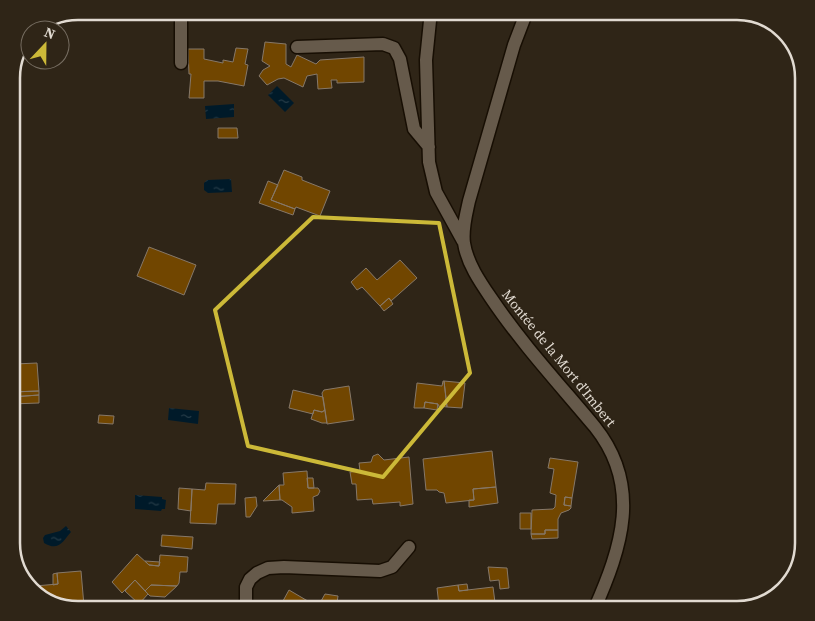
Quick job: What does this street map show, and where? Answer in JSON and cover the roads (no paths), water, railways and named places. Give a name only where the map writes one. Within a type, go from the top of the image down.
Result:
[{"type":"street","points":[[181,20],[181,63]]},
{"type":"street","points":[[430,20],[426,60],[431,176],[436,192],[464,243]]},
{"type":"street","name":"Montée de la Mort d'Imbert","points":[[524,20],[514,45],[470,202],[465,224],[464,243],[470,262],[482,285],[510,325],[606,440],[615,457],[621,475],[624,498],[623,520],[610,571],[598,601]]},
{"type":"street","points":[[297,47],[383,44],[394,48],[400,59],[414,129],[429,147]]},
{"type":"street","points":[[246,601],[246,587],[250,579],[268,568],[380,571],[392,567],[409,547]]},
{"type":"water","points":[[277,86],[294,103],[285,112],[268,95]]},
{"type":"water","points":[[234,104],[234,117],[206,119],[205,106]]},
{"type":"water","points":[[231,179],[232,192],[208,193],[204,190],[204,183],[207,180]]},
{"type":"water","points":[[169,408],[199,411],[198,424],[168,420]]},
{"type":"water","points":[[135,495],[162,497],[162,499],[166,500],[165,509],[161,511],[135,509]]},
{"type":"water","points":[[66,526],[71,532],[63,542],[57,546],[44,543],[43,538],[45,535],[60,531]]}]
